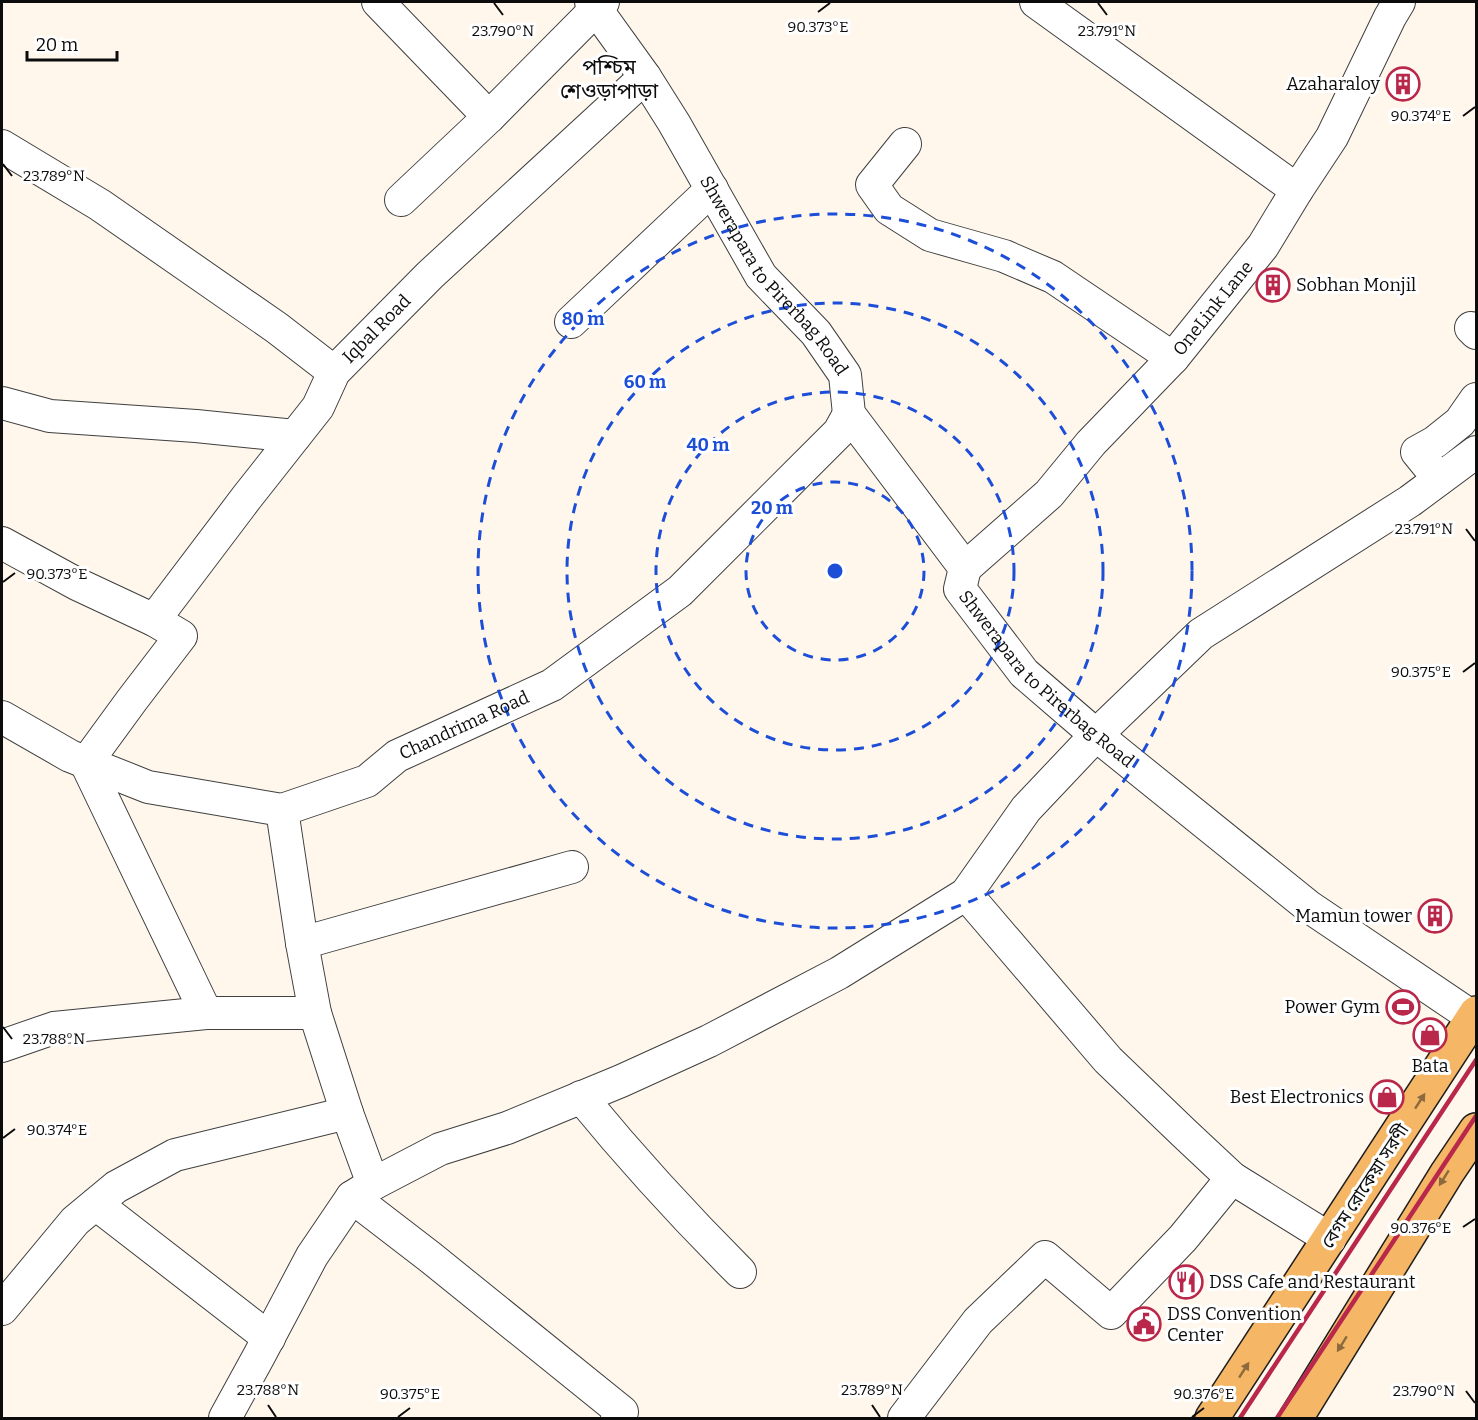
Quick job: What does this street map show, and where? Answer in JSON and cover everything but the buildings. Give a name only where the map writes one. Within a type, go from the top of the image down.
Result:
[{"type":"main road","name":"বেগম রোকেয়া সরণী","points":[[1212,1419],[1475,1015]]},
{"type":"main road","points":[[1296,1419],[1447,1173],[1476,1130]]},
{"type":"street","points":[[378,2],[489,117]]},
{"type":"street","points":[[1036,2],[1297,190]]},
{"type":"street","points":[[401,200],[489,117],[596,4]]},
{"type":"street","name":"Shwerapara to Pirerbag Road","points":[[596,4],[674,123],[761,276],[816,333],[845,375],[849,414],[965,568],[960,590],[1024,673],[1096,735],[1308,906],[1475,1015]]},
{"type":"street","name":"OneLink Lane","points":[[965,568],[1048,494],[1091,443],[1173,358],[1263,246],[1332,137],[1385,7]]},
{"type":"street","name":"Iqbal Road","points":[[154,620],[247,496],[318,407],[334,372],[430,275],[645,77]]},
{"type":"street","points":[[905,144],[873,185],[889,209],[930,235],[1004,256],[1053,278],[1173,358]]},
{"type":"street","points":[[2,146],[100,205],[277,328],[334,372]]},
{"type":"street","points":[[571,322],[712,189]]},
{"type":"street","points":[[1439,479],[1417,452],[1435,442],[1460,422],[1476,399]]},
{"type":"street","points":[[2,404],[50,416],[196,426],[295,436]]},
{"type":"street","name":"Chandrima Road","points":[[2,717],[70,756],[148,787],[282,810],[368,781],[397,756],[552,685],[680,591],[839,432],[849,414]]},
{"type":"street","points":[[225,1419],[312,1256],[362,1191],[440,1149],[507,1128],[621,1081],[709,1041],[839,973],[966,894],[1026,809],[1096,735],[1201,634],[1410,501],[1476,452]]},
{"type":"street","points":[[2,543],[77,584],[154,620],[182,636],[86,763],[206,1013]]},
{"type":"street","points":[[282,810],[315,1013],[347,1113],[362,1191],[430,1257],[622,1412],[617,1419]]},
{"type":"street","points":[[302,943],[572,867]]},
{"type":"street","points":[[966,894],[1108,1060],[1232,1178],[1330,1239]]},
{"type":"street","points":[[2,1046],[54,1028],[206,1013],[315,1013]]},
{"type":"street","points":[[581,1097],[620,1144],[740,1272]]},
{"type":"street","points":[[2,1309],[75,1221],[116,1187],[175,1155],[347,1113]]},
{"type":"street","points":[[904,1419],[978,1321],[1045,1257],[1111,1313],[1183,1238],[1232,1178]]},
{"type":"street","points":[[96,1204],[269,1338]]},
{"type":"railway","points":[[1240,1418],[1476,1060]]},
{"type":"railway","points":[[1277,1418],[1476,1116]]},
{"type":"place","name":"Azaharaloy","points":[[1403,84]]},
{"type":"place","name":"Sobhan Monjil","points":[[1273,285]]},
{"type":"place","name":"Mamun tower","points":[[1435,916]]},
{"type":"place","name":"Power Gym","points":[[1403,1007]]},
{"type":"place","name":"Bata","points":[[1430,1035]]},
{"type":"place","name":"Best Electronics","points":[[1387,1097]]},
{"type":"place","name":"DSS Cafe and Restaurant","points":[[1186,1282]]},
{"type":"place","name":"DSS Convention Center","points":[[1144,1324]]},
{"type":"district","name":"পশ্চিম শেওড়াপাড়া","points":[[609,79]]}]
